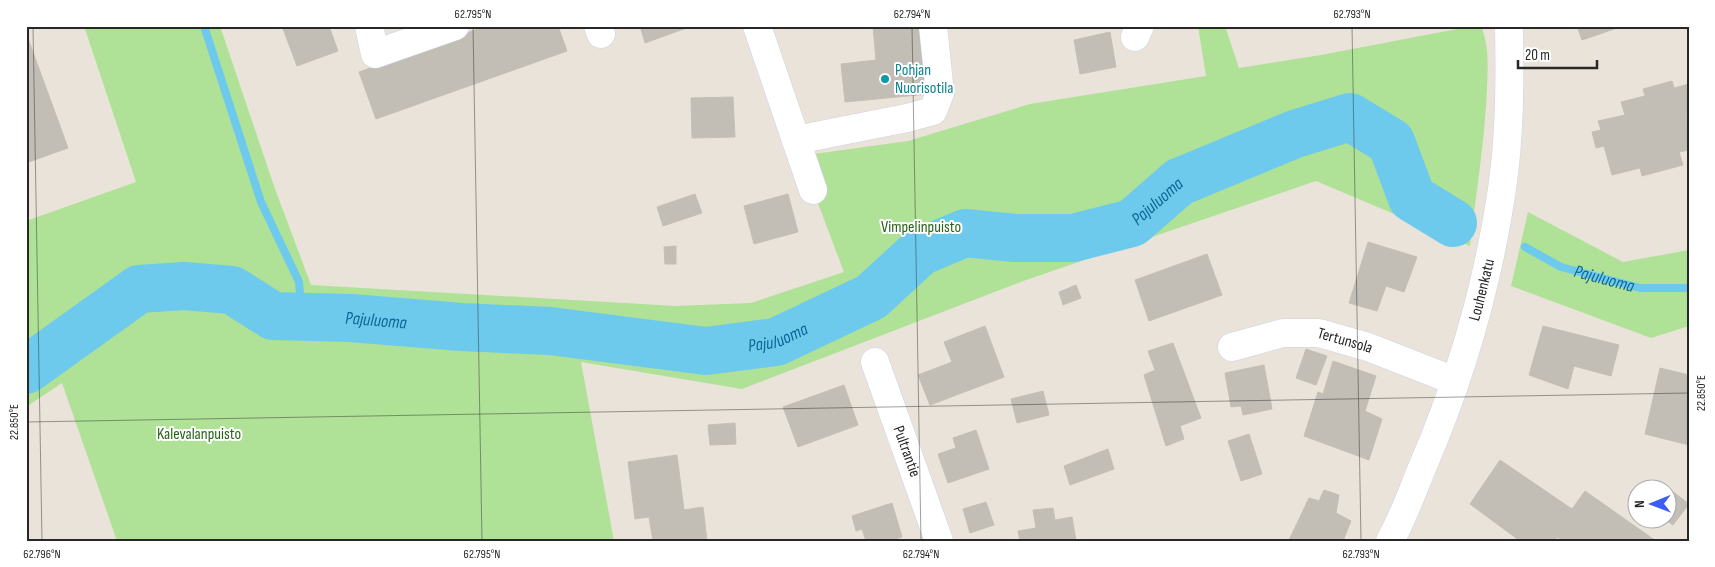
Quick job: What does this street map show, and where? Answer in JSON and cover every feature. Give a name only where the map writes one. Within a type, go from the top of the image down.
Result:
[{"type":"street","points":[[369,26],[375,54],[455,26]]},
{"type":"street","points":[[757,26],[813,190]]},
{"type":"street","points":[[796,140],[933,111],[940,93],[933,26]]},
{"type":"street","name":"Louhenkatu","points":[[1390,541],[1436,437],[1486,275],[1502,188],[1510,98],[1509,26]]},
{"type":"street","name":"Tertunsola","points":[[1232,347],[1283,333],[1319,333],[1368,347],[1455,380]]},
{"type":"street","name":"Pultrantie","points":[[875,362],[939,541]]},
{"type":"green space","points":[[84,26],[220,26],[275,189],[311,285],[676,306],[751,303],[844,272],[813,190],[814,154],[908,141],[1030,104],[1206,76],[1198,26],[1225,26],[1239,68],[1481,26],[1487,49],[1488,64],[1486,107],[1470,246],[1316,181],[1026,280],[742,389],[581,362],[614,541],[117,541],[62,383],[26,407],[26,221],[136,182]]},
{"type":"green space","points":[[1528,212],[1623,262],[1689,250],[1689,326],[1651,338],[1511,286]]},
{"type":"building","points":[[282,26],[329,26],[338,51],[297,66]]},
{"type":"building","points":[[486,26],[558,26],[567,51],[376,119],[359,72]]},
{"type":"building","points":[[640,26],[692,26],[645,43]]},
{"type":"building","name":"Pohjan Nuorisotila","points":[[873,26],[921,26],[928,94],[845,102],[841,64],[876,60]]},
{"type":"building","points":[[1577,26],[1623,26],[1582,40]]},
{"type":"building","points":[[1110,32],[1116,67],[1080,74],[1074,40]]},
{"type":"building","points":[[26,33],[68,148],[26,163]]},
{"type":"building","points":[[1672,81],[1674,88],[1689,84],[1689,117],[1686,118],[1689,127],[1689,150],[1679,152],[1683,165],[1642,176],[1640,168],[1612,175],[1604,146],[1596,148],[1592,132],[1601,130],[1598,121],[1625,115],[1621,102],[1645,96],[1643,89]]},
{"type":"building","points":[[733,97],[735,137],[692,138],[691,98]]},
{"type":"building","points":[[695,194],[702,213],[663,226],[657,207]]},
{"type":"building","points":[[788,194],[798,232],[754,244],[744,206]]},
{"type":"building","points":[[1368,242],[1417,257],[1404,292],[1386,286],[1377,311],[1349,303]]},
{"type":"building","points":[[676,246],[676,264],[665,264],[664,247]]},
{"type":"building","points":[[1207,254],[1222,295],[1149,321],[1135,280]]},
{"type":"building","points":[[1076,285],[1081,298],[1063,305],[1059,292]]},
{"type":"building","points":[[985,326],[1004,377],[930,405],[918,375],[952,362],[944,342]]},
{"type":"building","points":[[1543,326],[1619,345],[1611,376],[1574,366],[1568,389],[1529,375]]},
{"type":"building","points":[[1173,343],[1201,418],[1180,426],[1184,439],[1166,446],[1144,375],[1155,370],[1148,351]]},
{"type":"building","points":[[1306,349],[1327,356],[1316,385],[1296,378]]},
{"type":"building","points":[[1333,361],[1376,376],[1365,411],[1382,419],[1369,460],[1304,436],[1318,392],[1323,394]]},
{"type":"building","points":[[1264,365],[1272,409],[1243,415],[1241,406],[1231,407],[1225,373]]},
{"type":"building","points":[[1660,368],[1689,375],[1689,445],[1645,434]]},
{"type":"building","points":[[844,385],[858,425],[798,447],[783,407]]},
{"type":"building","points":[[1043,391],[1049,415],[1017,423],[1011,399]]},
{"type":"building","points":[[735,423],[736,444],[710,445],[708,425]]},
{"type":"building","points":[[976,430],[989,469],[948,483],[938,454],[956,448],[953,438]]},
{"type":"building","points":[[1249,434],[1262,474],[1241,481],[1228,441]]},
{"type":"building","points":[[1108,449],[1114,469],[1070,485],[1064,466]]},
{"type":"building","points":[[677,455],[684,510],[703,507],[707,541],[653,541],[649,517],[635,519],[628,462]]},
{"type":"building","points":[[1500,460],[1572,509],[1585,491],[1628,521],[1628,530],[1640,530],[1656,541],[1562,541],[1557,537],[1555,541],[1520,541],[1470,504]]},
{"type":"building","points":[[1324,490],[1339,495],[1336,513],[1351,521],[1343,541],[1289,540],[1309,498],[1319,501]]},
{"type":"building","points":[[1678,496],[1689,504],[1678,518]]},
{"type":"building","points":[[986,502],[994,525],[970,533],[963,509]]},
{"type":"building","points":[[892,503],[902,537],[889,541],[866,541],[862,529],[856,531],[852,516]]},
{"type":"building","points":[[1053,508],[1055,520],[1072,517],[1076,541],[1020,541],[1018,531],[1036,528],[1033,510]]},
{"type":"waterway","points":[[204,26],[261,202],[299,282],[302,317]]},
{"type":"waterway","name":"Pajuluoma","points":[[26,370],[139,289],[184,286],[232,290],[273,316],[351,318],[461,327],[550,331],[706,351],[776,342],[871,297],[920,252],[965,233],[1015,238],[1073,238],[1132,223],[1179,182],[1295,134],[1350,117],[1391,142],[1412,198],[1453,223]]},
{"type":"waterway","name":"Pajuluoma","points":[[1525,247],[1561,267],[1640,288],[1689,288]]},
{"type":"place","name":"Pohjan Nuorisotila","points":[[885,79]]},
{"type":"park label","name":"Vimpelinpuisto","points":[[921,227]]},
{"type":"park label","name":"Kalevalanpuisto","points":[[199,434]]}]
